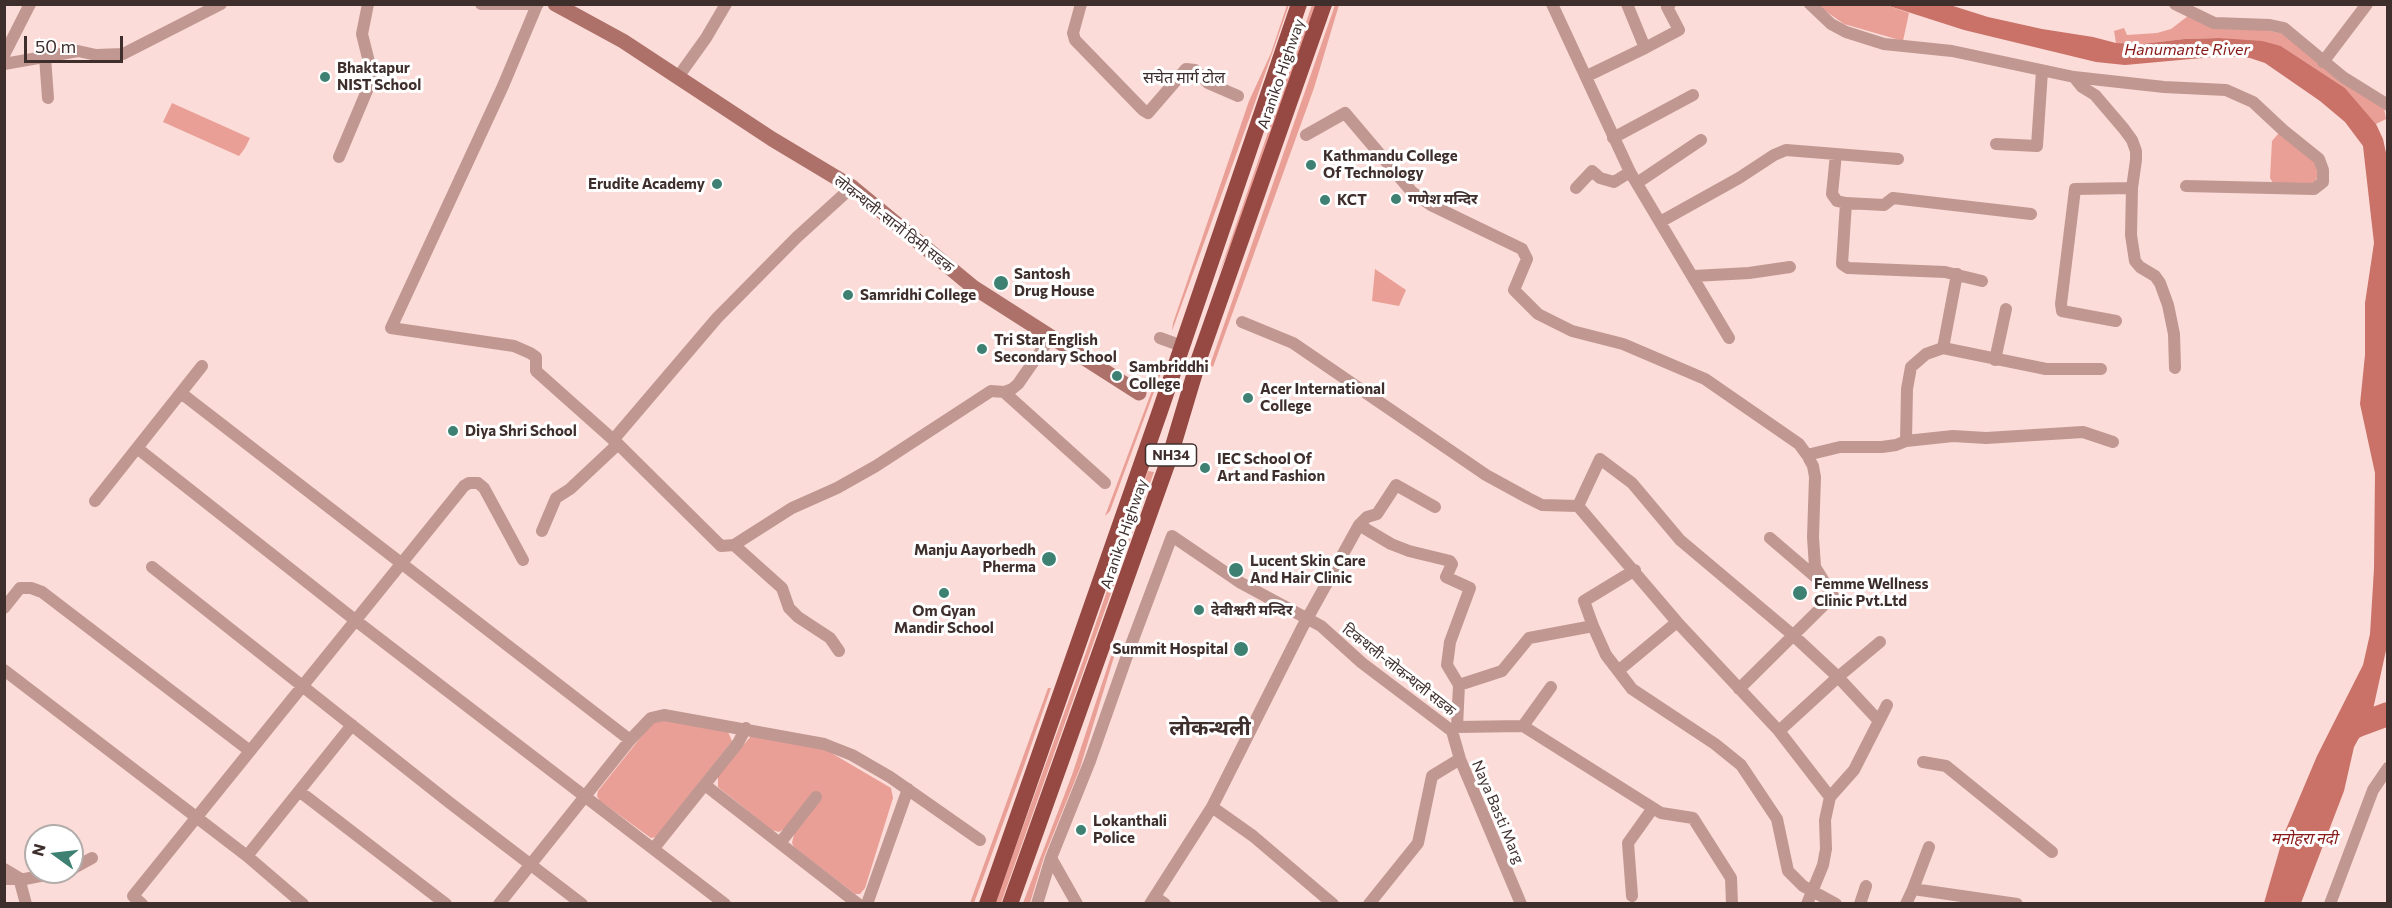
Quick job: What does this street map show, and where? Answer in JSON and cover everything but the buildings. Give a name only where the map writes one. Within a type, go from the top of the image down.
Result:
[{"type":"highway","name":"Araniko Highway","points":[[987,903],[1299,4]]},
{"type":"highway","name":"Araniko Highway","points":[[1010,903],[1170,456],[1199,359],[1324,4]]},
{"type":"highway","points":[[1182,346],[1199,359]]},
{"type":"main road","name":"लोकन्थली-सानो ठिमी सडक","points":[[555,4],[623,40],[772,139],[852,187],[973,287],[1139,393]]},
{"type":"street","points":[[4,55],[30,4]]},
{"type":"street","points":[[4,64],[78,51],[96,55],[123,54],[221,4]]},
{"type":"street","points":[[339,157],[371,81],[371,70],[362,34],[368,4]]},
{"type":"street","points":[[481,4],[537,5],[503,86],[391,328],[514,346],[530,353],[536,357],[537,371],[616,442],[721,546],[734,545],[792,508],[837,488],[876,466],[991,391],[1004,392],[1018,384],[1050,338]]},
{"type":"street","points":[[678,77],[706,38],[726,4]]},
{"type":"street","points":[[1081,4],[1072,33],[1075,40],[1148,113],[1186,69],[1195,70],[1208,83],[1238,96]]},
{"type":"street","points":[[1552,4],[1630,172],[1729,338]]},
{"type":"street","points":[[1627,4],[1645,48]]},
{"type":"street","points":[[1587,76],[1679,30],[1667,7],[1670,4]]},
{"type":"street","points":[[1810,4],[1831,24],[1884,44],[1952,51],[2074,77],[2164,87],[2226,90],[2240,94],[2253,102],[2319,159],[2323,170],[2323,182],[2314,189],[2186,186]]},
{"type":"street","points":[[2175,4],[2214,23],[2270,25],[2284,28],[2343,77],[2388,105]]},
{"type":"street","points":[[2323,62],[2367,4]]},
{"type":"street","points":[[45,57],[48,98]]},
{"type":"street","points":[[1996,144],[2037,147],[2042,71]]},
{"type":"street","points":[[2074,77],[2082,87],[2095,94],[2132,140],[2136,160],[2132,188],[2131,235],[2135,261],[2155,276],[2160,283],[2168,305],[2174,334],[2175,368]]},
{"type":"street","points":[[1613,138],[1693,95]]},
{"type":"street","points":[[1306,135],[1345,113],[1412,192],[1431,205],[1522,249],[1527,259],[1514,290],[1538,314],[1572,332],[1623,344],[1705,379],[1799,444],[1807,454],[1814,466],[1815,477],[1813,537],[1815,567],[1833,596],[1739,689]]},
{"type":"street","points":[[1637,183],[1701,140]]},
{"type":"street","points":[[1660,222],[1786,150],[1898,159]]},
{"type":"street","points":[[1836,154],[1832,194],[1837,201],[1884,205],[1893,198],[2031,214]]},
{"type":"street","points":[[1576,188],[1592,171],[1600,178],[1614,183],[1630,172]]},
{"type":"street","points":[[542,531],[556,498],[570,489],[616,442],[717,318],[796,238],[852,187]]},
{"type":"street","points":[[2116,321],[2062,311],[2061,304],[2075,189],[2132,188]]},
{"type":"street","points":[[1846,203],[1842,264],[1848,267],[1957,274],[1982,281]]},
{"type":"street","points":[[1694,276],[1749,273],[1790,267]]},
{"type":"street","points":[[1943,348],[1957,274]]},
{"type":"street","points":[[1995,360],[2006,309]]},
{"type":"street","points":[[1242,322],[1293,343],[1486,475],[1542,505],[1578,506],[1635,570],[1677,622],[1779,731],[1830,797]]},
{"type":"street","points":[[1160,338],[1182,346]]},
{"type":"street","points":[[1906,441],[1907,389],[1911,367],[1926,354],[1943,348],[2046,369],[2101,369]]},
{"type":"street","points":[[95,501],[202,366]]},
{"type":"street","points":[[1004,392],[1106,483]]},
{"type":"street","points":[[181,393],[630,740]]},
{"type":"street","points":[[1807,454],[1840,447],[1882,447],[1906,441],[1953,436],[1986,438],[2083,432],[2113,442]]},
{"type":"street","points":[[137,448],[355,620],[725,903]]},
{"type":"street","points":[[1578,506],[1600,459],[1632,483],[1680,540],[1794,636],[1838,677],[1879,722]]},
{"type":"street","points":[[142,903],[132,896],[464,486],[477,483],[484,488],[523,560]]},
{"type":"street","points":[[1157,901],[1212,807],[1307,619],[1359,525],[1367,517],[1377,514],[1395,485],[1435,507]]},
{"type":"street","points":[[1359,525],[1391,544],[1450,561],[1452,564],[1446,578],[1470,588],[1450,642],[1447,665],[1459,685],[1502,671],[1529,638],[1593,626]]},
{"type":"street","name":"टिकथली-लोकन्थली सडक","points":[[1051,858],[1090,761],[1172,536],[1241,583],[1321,626],[1362,663],[1454,729],[1523,726]]},
{"type":"street","points":[[1770,538],[1832,591]]},
{"type":"street","points":[[734,545],[782,588],[789,608],[798,617],[830,638],[839,651]]},
{"type":"street","points":[[152,567],[450,803],[582,903]]},
{"type":"street","points":[[1635,570],[1584,601],[1606,655],[1632,689],[1715,744],[1741,765],[1777,819],[1788,872],[1796,881],[1836,903]]},
{"type":"street","points":[[4,608],[20,588],[31,588],[42,592],[249,751]]},
{"type":"street","points":[[1618,671],[1677,622]]},
{"type":"street","points":[[1779,731],[1880,642]]},
{"type":"street","points":[[4,670],[247,856],[303,903]]},
{"type":"street","name":"Naya Basti Marg","points":[[1459,685],[1454,729],[1460,759],[1521,903]]},
{"type":"street","points":[[1551,687],[1523,726],[1661,813],[1693,818],[1731,878],[1732,903]]},
{"type":"street","points":[[1807,903],[1821,871],[1826,849],[1825,820],[1830,797],[1854,770],[1887,705]]},
{"type":"street","points":[[499,903],[630,740],[651,718],[659,715],[746,729],[834,747],[852,755],[908,789],[980,840]]},
{"type":"street","points":[[247,856],[352,725]]},
{"type":"street","points":[[654,848],[738,743],[746,729]]},
{"type":"street","points":[[1369,903],[1418,843],[1432,776],[1460,759]]},
{"type":"street","points":[[1923,762],[1946,766],[2052,852]]},
{"type":"street","points":[[2330,903],[2373,790],[2388,768]]},
{"type":"street","points":[[705,785],[858,903]]},
{"type":"street","points":[[867,903],[908,789]]},
{"type":"street","points":[[299,791],[446,903]]},
{"type":"street","points":[[780,843],[816,797]]},
{"type":"street","points":[[1212,807],[1253,836],[1333,903]]},
{"type":"street","points":[[1632,896],[1628,843],[1653,808]]},
{"type":"street","points":[[1906,903],[1929,847]]},
{"type":"street","points":[[84,862],[92,858]]},
{"type":"street","points":[[1037,903],[1051,858]]},
{"type":"street","points":[[1051,858],[1077,903]]},
{"type":"street","points":[[4,869],[19,878],[26,903]]},
{"type":"street","points":[[4,879],[24,877]]},
{"type":"street","points":[[1860,903],[1866,886]]},
{"type":"street","points":[[1913,888],[2017,903]]},
{"type":"shaded area","points":[[1287,5],[1289,5],[1252,111],[1172,331],[1249,101],[1271,53]]},
{"type":"shaded area","points":[[1312,5],[1316,5],[1249,199],[1218,277]]},
{"type":"shaded area","points":[[1335,5],[1339,5],[1314,88],[1213,367],[1210,365]]},
{"type":"shaded area","points":[[1817,5],[1886,5],[1909,13],[1903,41],[1844,24]]},
{"type":"shaded area","points":[[2188,16],[2281,33],[2384,108],[2386,119],[2376,124],[2345,88],[2281,46],[2219,38],[2142,44],[2116,43],[2114,31],[2124,28],[2127,35],[2157,33],[2171,29]]},
{"type":"shaded area","points":[[172,103],[250,138],[245,148],[239,156],[163,122]]},
{"type":"shaded area","points":[[2279,133],[2311,158],[2316,165],[2318,177],[2314,182],[2310,184],[2273,183],[2270,178],[2272,141]]},
{"type":"shaded area","points":[[1375,269],[1406,290],[1399,306],[1372,301]]},
{"type":"shaded area","points":[[1163,361],[1165,362],[1110,511],[1105,516]]},
{"type":"shaded area","points":[[1148,471],[1154,472],[1001,903],[995,904],[1084,658]]},
{"type":"shaded area","points":[[1117,647],[1080,768],[1044,857],[1030,903],[1023,903],[1072,775],[1113,650]]},
{"type":"shaded area","points":[[1048,688],[1051,688],[1024,766],[974,903],[970,903]]},
{"type":"shaded area","points":[[657,719],[728,732],[732,741],[656,837],[651,838],[600,801],[597,796],[598,791]]},
{"type":"shaded area","points":[[751,736],[812,746],[828,751],[891,788],[893,798],[865,888],[860,894],[855,894],[794,847],[792,843],[794,834],[784,829],[779,832],[772,830],[718,787],[718,776]]},
{"type":"water","name":"मनोहरा नदी","points":[[1886,5],[1950,5],[1988,17],[2116,43],[2142,44],[2219,38],[2262,41],[2281,46],[2345,88],[2376,124],[2383,139],[2388,162],[2387,646],[2368,732],[2359,738],[2354,747],[2344,791],[2301,903],[2264,903],[2284,834],[2317,756],[2363,665],[2370,634],[2374,569],[2375,473],[2360,404],[2365,355],[2365,303],[2374,243],[2363,146],[2345,122],[2320,101],[2265,63],[2250,58],[2224,56],[2125,65],[2096,62],[1964,30]]},
{"type":"waterway","name":"Hanumante River","points":[[2350,728],[2388,714]]},
{"type":"place","name":"Bhaktapur NIST School","points":[[325,77]]},
{"type":"place","name":"Kathmandu College Of Technology","points":[[1311,165]]},
{"type":"place","name":"Erudite Academy","points":[[717,184]]},
{"type":"place","name":"गणेश मन्दिर","points":[[1396,199]]},
{"type":"place","name":"KCT","points":[[1325,200]]},
{"type":"place","name":"Santosh Drug House","points":[[1001,283]]},
{"type":"place","name":"Samridhi College","points":[[848,295]]},
{"type":"place","name":"Tri Star English Secondary School","points":[[982,349]]},
{"type":"place","name":"Sambriddhi College","points":[[1117,376]]},
{"type":"place","name":"Acer International College","points":[[1248,398]]},
{"type":"place","name":"Diya Shri School","points":[[453,431]]},
{"type":"place","name":"IEC School Of Art and Fashion","points":[[1205,468]]},
{"type":"place","name":"Manju Aayorbedh Pherma","points":[[1049,559]]},
{"type":"place","name":"Lucent Skin Care And Hair Clinic","points":[[1236,570]]},
{"type":"place","name":"Om Gyan Mandir School","points":[[944,593]]},
{"type":"place","name":"Femme Wellness Clinic Pvt.Ltd","points":[[1800,593]]},
{"type":"place","name":"देवीश्वरी मन्दिर","points":[[1199,610]]},
{"type":"place","name":"Summit Hospital","points":[[1241,649]]},
{"type":"place","name":"Lokanthali Police","points":[[1081,830]]},
{"type":"district","name":"सचेत मार्ग टोल","points":[[1184,78]]},
{"type":"district","name":"लोकन्थली","points":[[1210,728]]}]
